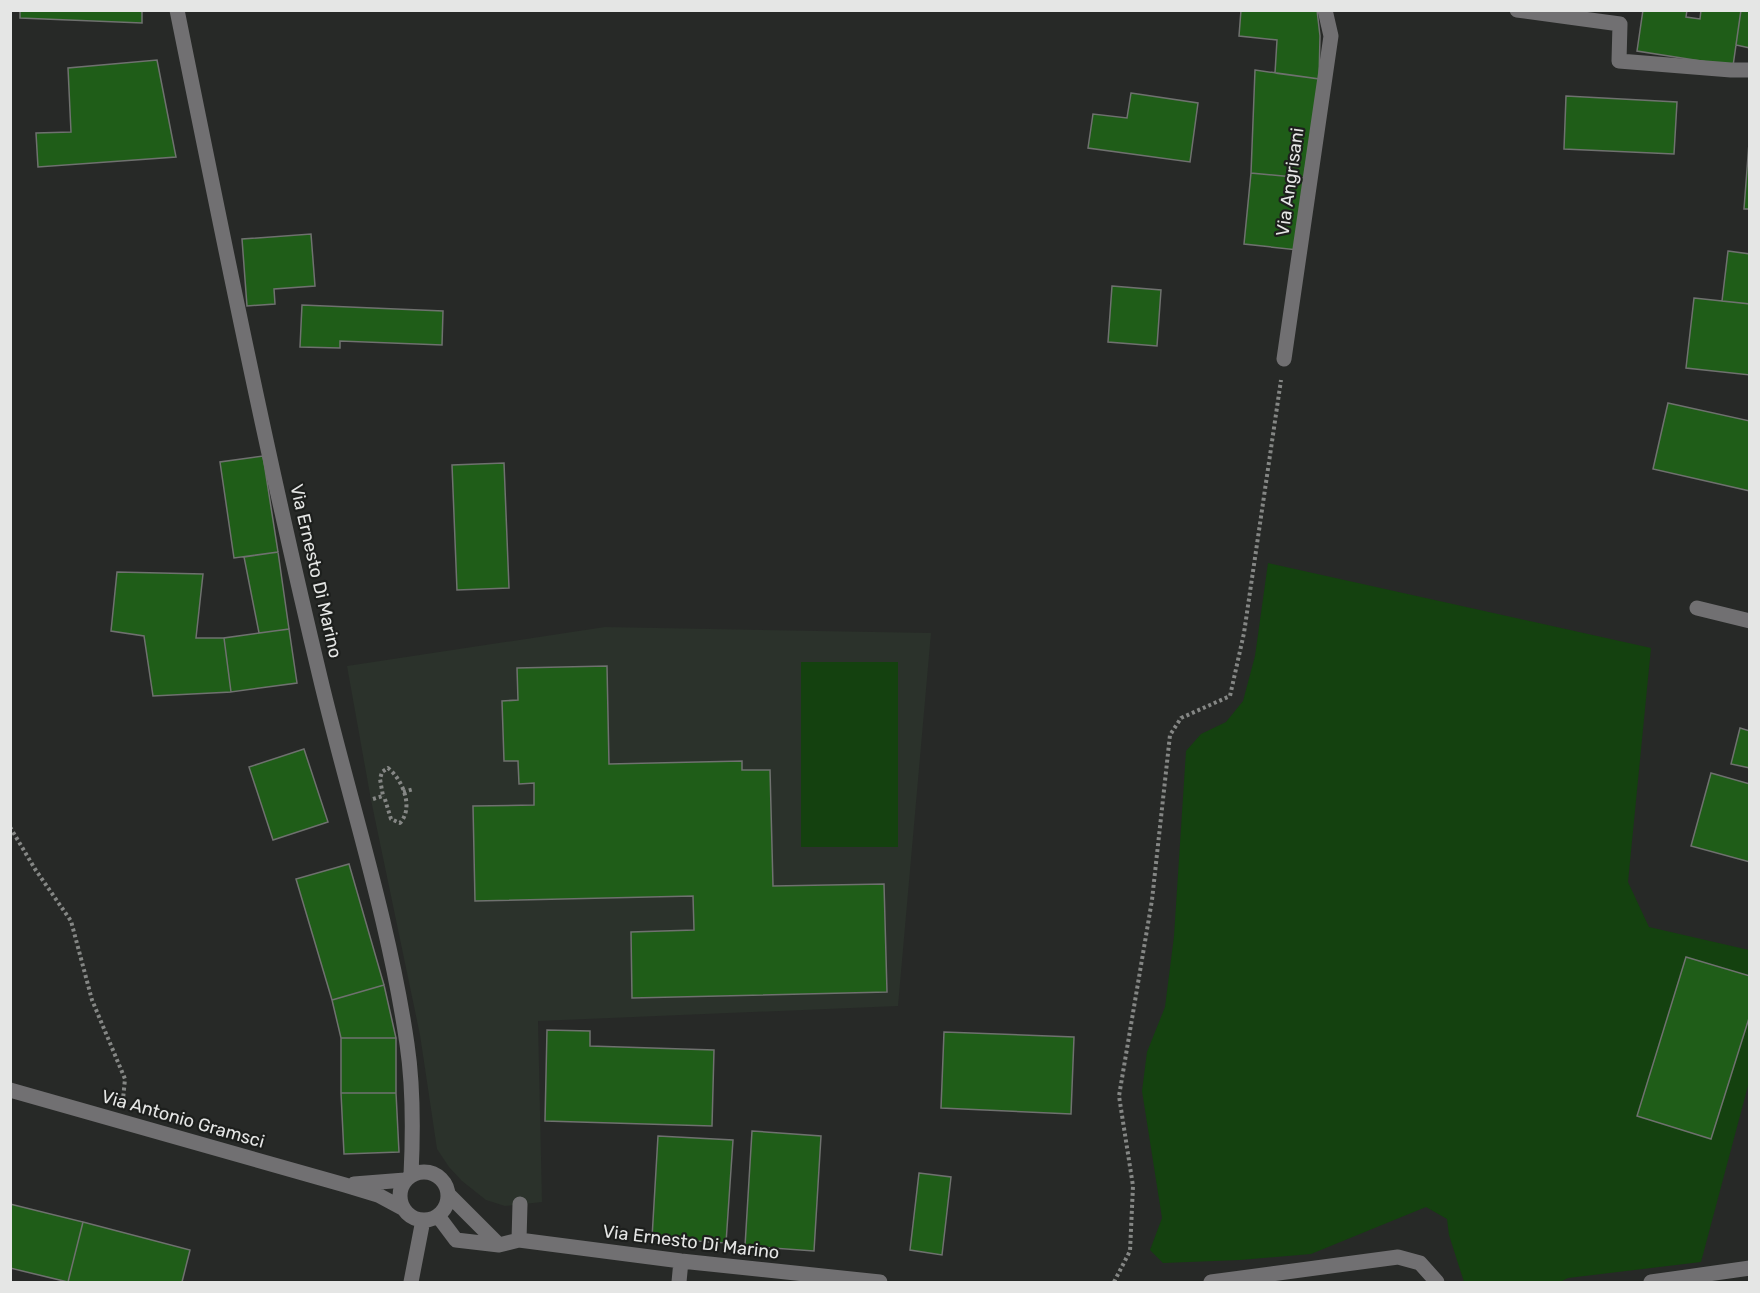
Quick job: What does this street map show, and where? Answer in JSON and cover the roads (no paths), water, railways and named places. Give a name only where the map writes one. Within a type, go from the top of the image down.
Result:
[{"type":"street","name":"Via Ernesto Di Marino","points":[[177,10],[248,363],[320,677],[394,971],[408,1047],[412,1140],[408,1178]]},
{"type":"street","name":"Via Angrisani","points":[[1284,359],[1331,36],[1325,10]]},
{"type":"street","points":[[1517,10],[1620,24],[1619,61],[1749,70]]},
{"type":"street","points":[[1697,608],[1749,621]]},
{"type":"street","name":"Via Antonio Gramsci","points":[[10,1090],[345,1185],[378,1195],[404,1209]]},
{"type":"street","points":[[427,1172],[435,1174],[447,1186],[449,1195],[444,1210],[438,1216],[423,1220],[415,1219],[404,1209],[400,1194],[408,1178],[427,1172]]},
{"type":"street","name":"Via Antonio Gramsci","points":[[345,1185],[408,1178]]},
{"type":"street","points":[[449,1195],[499,1245]]},
{"type":"street","points":[[519,1240],[520,1204]]},
{"type":"street","name":"Via Ernesto Di Marino","points":[[438,1216],[456,1240],[499,1245],[519,1240],[681,1261],[880,1282]]},
{"type":"street","points":[[411,1282],[423,1220]]},
{"type":"street","points":[[1211,1282],[1398,1257],[1420,1263],[1437,1282]]},
{"type":"street","points":[[679,1282],[681,1261]]},
{"type":"street","points":[[1651,1282],[1749,1268]]}]
